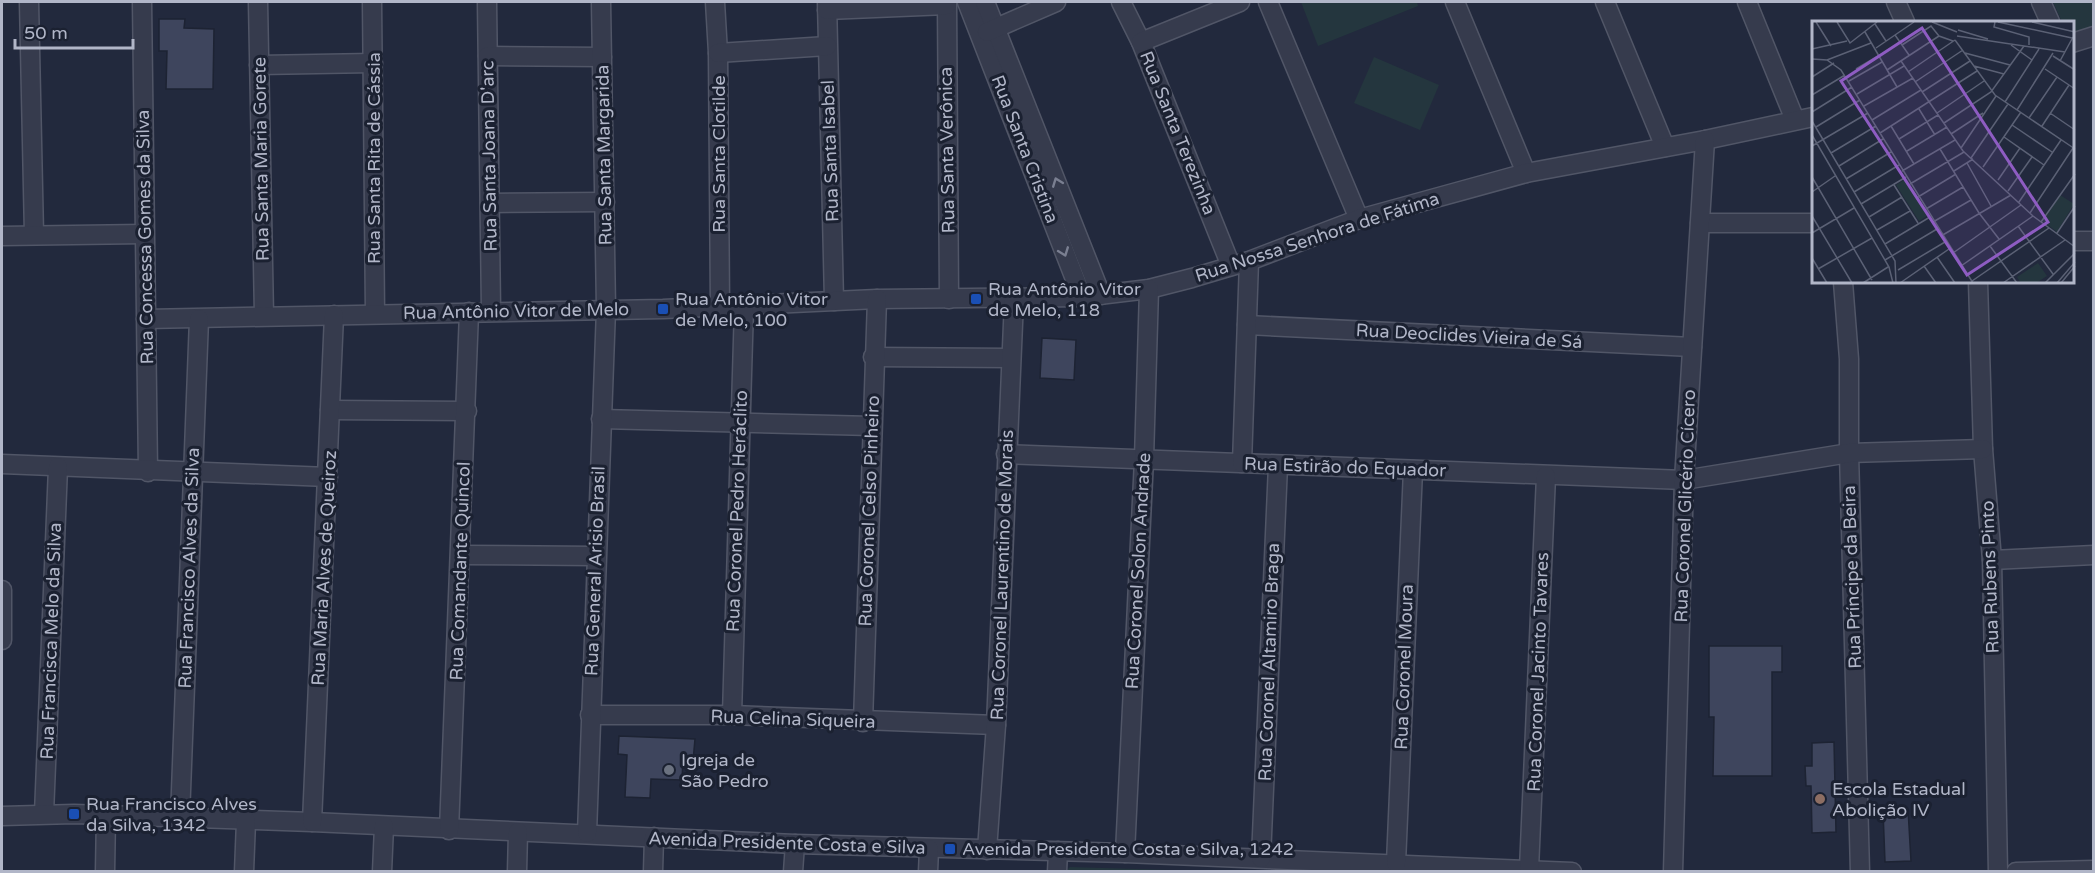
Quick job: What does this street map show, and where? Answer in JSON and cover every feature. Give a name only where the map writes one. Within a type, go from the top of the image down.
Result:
[{"type":"street","points":[[28,2],[34,235]]},
{"type":"street","name":"Rua Concessa Gomes da Silva","points":[[142,2],[147,472]]},
{"type":"street","name":"Rua Santa Maria Gorete","points":[[258,2],[264,316]]},
{"type":"street","name":"Rua Santa Rita de Cássia","points":[[372,2],[375,314]]},
{"type":"street","name":"Rua Santa Joana D'arc","points":[[487,2],[491,311]]},
{"type":"street","name":"Rua Santa Margarida","points":[[601,2],[606,309]]},
{"type":"street","name":"Rua Santa Clotilde","points":[[715,2],[718,53],[720,307]]},
{"type":"street","name":"Rua Santa Cristina","points":[[967,2],[988,32],[1101,295]]},
{"type":"street","name":"Rua Santa Cristina","points":[[985,2],[988,32],[1082,297]]},
{"type":"street","points":[[988,32],[1056,2]]},
{"type":"street","name":"Rua Santa Terezinha","points":[[1121,2],[1240,263]]},
{"type":"street","points":[[1141,42],[1240,2]]},
{"type":"street","points":[[1268,2],[1359,219]]},
{"type":"street","points":[[1455,2],[1526,173]]},
{"type":"street","points":[[1605,2],[1665,147]]},
{"type":"street","points":[[1747,2],[1804,118]]},
{"type":"street","points":[[1896,2],[1905,21]]},
{"type":"street","points":[[2041,2],[2050,21]]},
{"type":"street","points":[[827,6],[947,4]]},
{"type":"street","name":"Rua Santa Verônica","points":[[947,4],[949,299]]},
{"type":"street","name":"Rua Santa Isabel","points":[[827,6],[834,301]]},
{"type":"street","points":[[2074,43],[2094,36]]},
{"type":"street","points":[[718,53],[827,46]]},
{"type":"street","points":[[488,56],[602,57]]},
{"type":"street","points":[[259,65],[373,63]]},
{"type":"street","name":"Rua Nossa Senhora de Fátima","points":[[1101,295],[1149,289],[1240,263],[1359,219],[1526,173],[1705,140],[1804,118]]},
{"type":"street","name":"Rua Coronel Glicério Cícero","points":[[1673,872],[1684,480],[1705,140]]},
{"type":"street","points":[[490,203],[605,202]]},
{"type":"street","points":[[1700,223],[1812,223]]},
{"type":"street","points":[[2,236],[144,234]]},
{"type":"street","points":[[2074,241],[2094,241]]},
{"type":"street","points":[[1240,263],[1247,325],[1242,463]]},
{"type":"street","name":"Rua Príncipe da Beira","points":[[1843,284],[1849,359],[1849,453],[1860,872]]},
{"type":"street","name":"Rua Rubens Pinto","points":[[1978,284],[1983,449],[1992,560],[1998,872]]},
{"type":"street","name":"Rua Coronel Solon Andrade","points":[[1125,853],[1144,459],[1149,289]]},
{"type":"street","name":"Rua Antônio Vitor de Melo","points":[[146,319],[720,307],[877,299],[1014,300],[1101,295]]},
{"type":"street","name":"Rua Coronel Celso Pinheiro","points":[[863,722],[873,357],[877,299]]},
{"type":"street","name":"Rua Coronel Laurentino de Morais","points":[[987,850],[996,725],[1014,300]]},
{"type":"street","name":"Rua Coronel Pedro Heráclito","points":[[732,716],[744,306]]},
{"type":"street","name":"Rua General Arisio Brasil","points":[[586,833],[606,309]]},
{"type":"street","name":"Rua Comandante Quincol","points":[[449,830],[469,312]]},
{"type":"street","name":"Rua Maria Alves de Queiroz","points":[[312,822],[334,315]]},
{"type":"street","name":"Rua Francisco Alves da Silva","points":[[180,817],[199,319]]},
{"type":"street","name":"Rua Deoclides Vieira de Sá","points":[[1247,325],[1692,347]]},
{"type":"street","points":[[873,357],[1010,358]]},
{"type":"street","points":[[330,410],[466,411]]},
{"type":"street","points":[[601,419],[872,426]]},
{"type":"street","name":"Rua Estirão do Equador","points":[[1006,454],[1684,480],[1849,453],[1983,449]]},
{"type":"street","points":[[2,464],[147,472],[192,471],[328,477]]},
{"type":"street","name":"Rua Coronel Altamiro Braga","points":[[1261,858],[1278,465]]},
{"type":"street","name":"Rua Francisca Melo da Silva","points":[[44,814],[58,467]]},
{"type":"street","name":"Rua Coronel Moura","points":[[1396,863],[1413,470]]},
{"type":"street","name":"Rua Coronel Jacinto Tavares","points":[[1529,869],[1546,476]]},
{"type":"street","points":[[461,555],[596,556]]},
{"type":"street","points":[[1992,560],[2094,555]]},
{"type":"street","points":[[2,590],[2,640]]},
{"type":"street","name":"Rua Celina Siqueira","points":[[590,715],[732,716],[996,725]]},
{"type":"street","name":"Avenida Presidente Costa e Silva","points":[[2,816],[44,814],[180,817],[449,830],[586,833],[795,844],[1125,853],[1572,872]]},
{"type":"street","points":[[105,872],[106,815]]},
{"type":"street","points":[[244,872],[246,821]]},
{"type":"street","points":[[382,872],[384,826]]},
{"type":"street","points":[[517,872],[518,832]]},
{"type":"street","points":[[653,872],[654,837]]},
{"type":"street","points":[[793,872],[795,844]]},
{"type":"street","points":[[928,872],[929,849]]},
{"type":"street","points":[[1057,872],[1058,851]]},
{"type":"street","points":[[2016,872],[2094,870]]},
{"type":"shaded area","points":[[1301,2],[1417,2],[1418,6],[1318,46]]},
{"type":"shaded area","points":[[2053,2],[2093,2],[2093,30],[2074,36],[2074,21],[2062,21]]},
{"type":"shaded area","points":[[1374,57],[1439,85],[1420,130],[1354,103]]},
{"type":"shaded area","points":[[1070,867],[1203,871],[1065,872]]},
{"type":"building","points":[[159,19],[185,19],[184,28],[214,29],[213,89],[166,89],[167,51],[159,51]]},
{"type":"building","points":[[1042,338],[1076,340],[1074,380],[1040,378]]},
{"type":"building","points":[[1709,646],[1782,646],[1782,672],[1772,672],[1772,776],[1713,776],[1714,717],[1709,717]]},
{"type":"building","name":"Igreja de São Pedro","points":[[619,736],[695,739],[693,761],[683,760],[682,780],[651,779],[650,798],[625,797],[627,755],[618,754]]},
{"type":"building","points":[[1834,742],[1836,832],[1812,833],[1811,786],[1806,786],[1805,766],[1812,766],[1812,743]]},
{"type":"building","points":[[1908,809],[1911,861],[1885,862],[1883,811]]},
{"type":"place","name":"Rua Antônio Vitor de Melo, 118","points":[[976,299]]},
{"type":"place","name":"Rua Antônio Vitor de Melo, 100","points":[[663,309]]},
{"type":"place","name":"Igreja de São Pedro","points":[[669,770]]},
{"type":"place","name":"Escola Estadual Abolição IV","points":[[1820,799]]},
{"type":"place","name":"Rua Francisco Alves da Silva, 1342","points":[[74,814]]},
{"type":"place","name":"Avenida Presidente Costa e Silva, 1242","points":[[950,849]]}]
